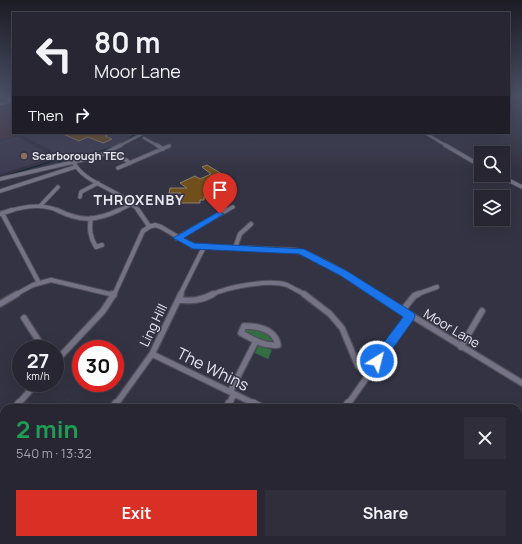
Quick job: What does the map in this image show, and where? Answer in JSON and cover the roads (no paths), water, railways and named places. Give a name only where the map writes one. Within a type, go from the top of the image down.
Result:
[{"type":"street","points":[[0,179],[106,153],[142,134]]},
{"type":"street","points":[[427,134],[474,162]]},
{"type":"street","points":[[144,138],[150,140],[163,149]]},
{"type":"street","points":[[118,168],[169,146]]},
{"type":"street","points":[[106,153],[118,155],[130,163]]},
{"type":"street","points":[[64,352],[103,311],[114,295],[143,231],[148,226],[140,211],[123,196],[98,183],[75,167],[73,161]]},
{"type":"street","points":[[0,191],[75,167]]},
{"type":"street","points":[[510,181],[522,187]]},
{"type":"street","points":[[80,197],[81,192],[98,183]]},
{"type":"street","points":[[40,206],[57,187]]},
{"type":"street","points":[[39,283],[1,213],[18,208],[40,206],[50,207],[80,219],[108,215],[132,204]]},
{"type":"street","points":[[177,238],[233,207]]},
{"type":"street","points":[[91,218],[89,233],[96,247],[102,245]]},
{"type":"street","name":"Moor Lane","points":[[148,226],[156,224],[160,225],[186,243],[204,247],[301,251],[349,277],[410,316],[522,383]]},
{"type":"street","points":[[235,248],[236,240],[243,230],[251,224]]},
{"type":"street","name":"Ling Hill","points":[[116,404],[152,354],[204,247]]},
{"type":"street","points":[[0,304],[39,283],[55,280],[114,295]]},
{"type":"street","points":[[178,300],[204,299],[219,292],[245,285],[286,285],[307,296],[330,314],[342,328],[358,366],[368,374]]},
{"type":"street","points":[[402,311],[414,296],[438,287]]},
{"type":"street","points":[[461,347],[482,311]]},
{"type":"street","points":[[348,404],[410,316]]},
{"type":"street","points":[[24,318],[38,340]]},
{"type":"street","points":[[244,326],[260,326],[274,336],[278,342],[278,345],[272,346],[256,341],[241,334],[241,330],[244,326]]},
{"type":"street","points":[[228,404],[256,341]]},
{"type":"street","name":"The Whins","points":[[152,354],[254,404]]},
{"type":"street","points":[[19,404],[30,392]]},
{"type":"waterway","points":[[129,138],[136,134]]},
{"type":"waterway","points":[[83,156],[110,148]]},
{"type":"waterway","points":[[2,177],[56,160],[58,162],[71,158]]},
{"type":"place","name":"Scarborough TEC","points":[[24,156]]},
{"type":"district","name":"THROXENBY","points":[[139,200]]}]
